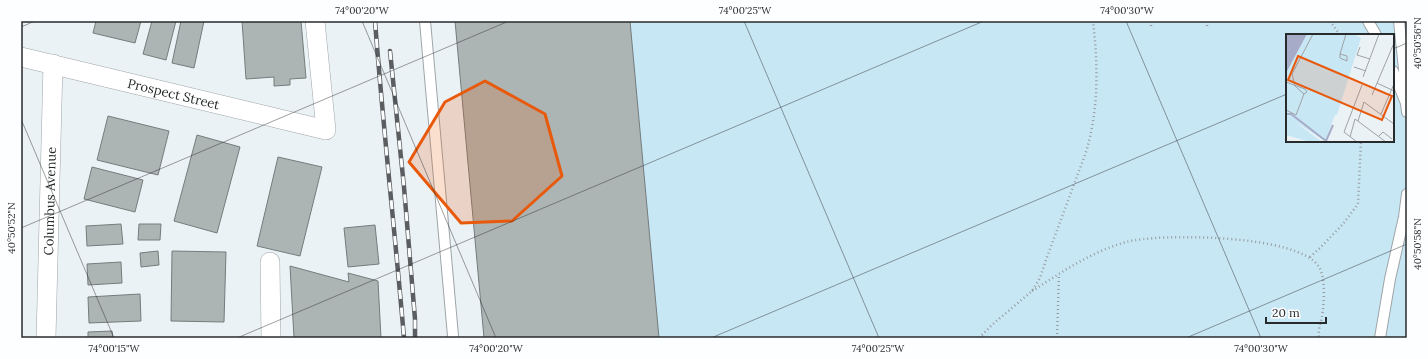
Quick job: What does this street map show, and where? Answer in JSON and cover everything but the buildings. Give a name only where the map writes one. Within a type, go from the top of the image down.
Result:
[{"type":"street","name":"Prospect Street","points":[[21,57],[326,130],[315,21]]},
{"type":"street","name":"Columbus Avenue","points":[[46,338],[53,64]]},
{"type":"street","points":[[270,262],[271,338]]},
{"type":"lane","points":[[425,21],[453,336]]},
{"type":"lane","points":[[1368,21],[1375,34]]},
{"type":"lane","points":[[1399,21],[1406,108]]},
{"type":"lane","points":[[1395,76],[1406,108]]},
{"type":"lane","points":[[1380,338],[1390,278],[1404,217],[1407,194]]},
{"type":"path","points":[[1032,290],[1040,278],[1091,137],[1096,108],[1093,21]]},
{"type":"path","points":[[1151,21],[1151,27]]},
{"type":"path","points":[[1207,21],[1207,27]]},
{"type":"path","points":[[1330,21],[1339,34]]},
{"type":"path","points":[[1310,257],[1343,224],[1358,204],[1361,142]]},
{"type":"path","points":[[979,338],[1032,290],[1101,251],[1127,242],[1150,238],[1179,237],[1249,240],[1298,251],[1310,257],[1319,267],[1324,290],[1319,338]]},
{"type":"path","points":[[1057,338],[1059,274]]},
{"type":"highlighted area","points":[[485,81],[545,114],[562,176],[512,221],[461,223],[409,162],[445,102]]},
{"type":"shaded area","points":[[626,21],[1407,21],[1407,338],[659,338]]},
{"type":"railway","points":[[375,21],[404,338]]},
{"type":"railway","points":[[390,51],[404,187],[415,319],[415,338]]}]
